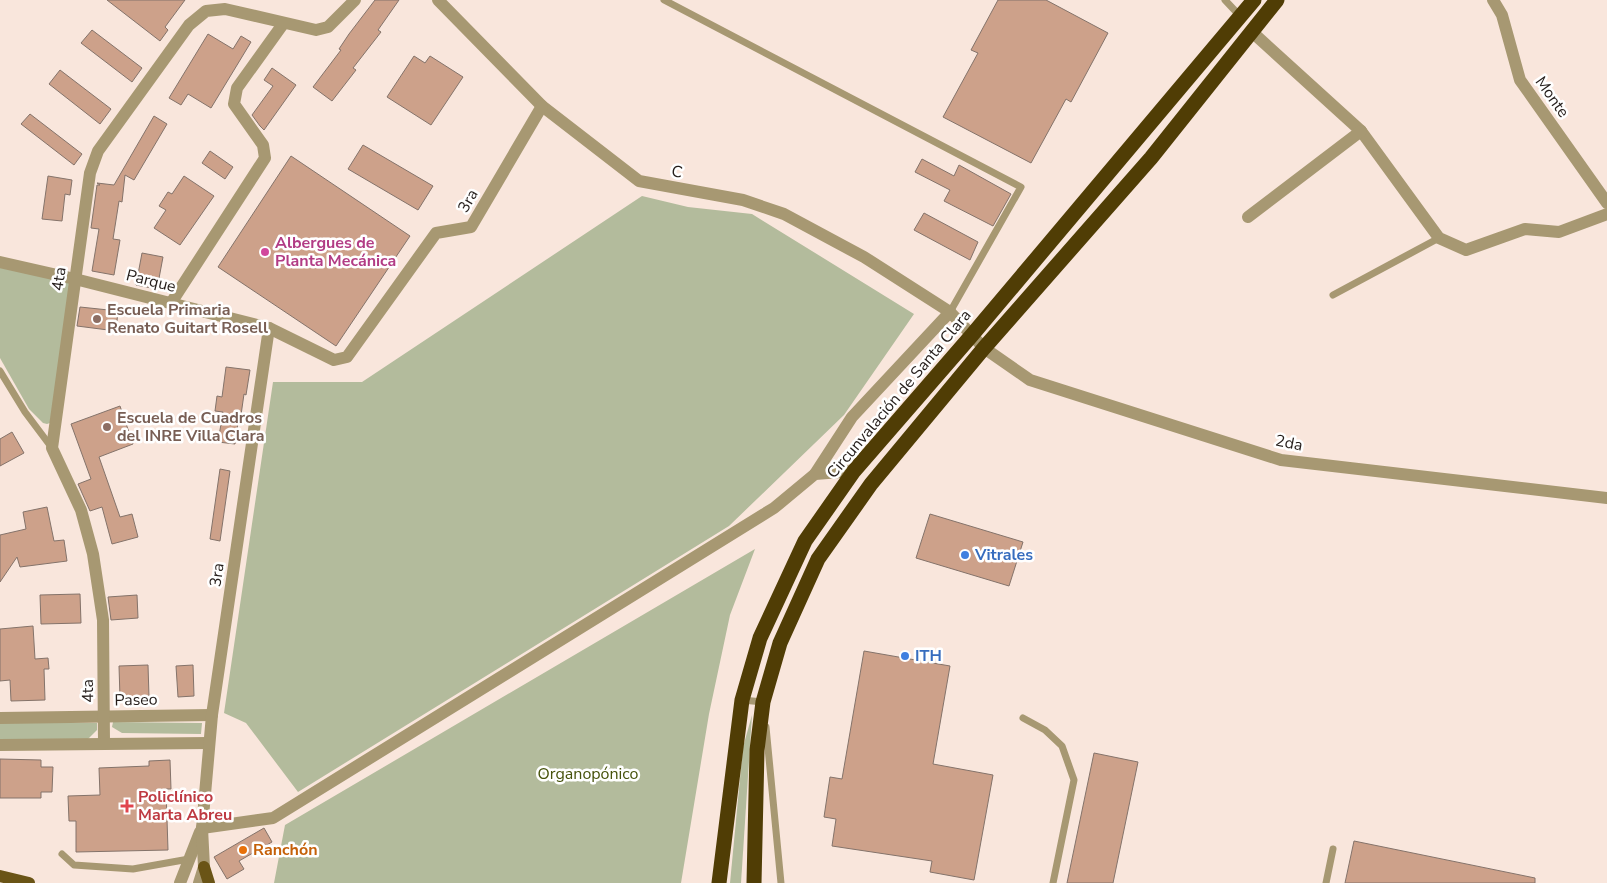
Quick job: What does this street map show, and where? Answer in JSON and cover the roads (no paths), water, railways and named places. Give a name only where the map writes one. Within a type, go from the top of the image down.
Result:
[{"type":"highway","name":"Circunvalación de Santa Clara","points":[[718,883],[742,700],[760,638],[805,541],[854,471],[972,335],[1254,0]]},
{"type":"highway","points":[[754,883],[756,750],[763,702],[780,643],[818,559],[872,484],[984,348],[1150,158],[1277,0]]},
{"type":"main road","points":[[204,867],[209,883]]},
{"type":"main road","points":[[0,876],[29,883]]},
{"type":"street","name":"4ta","points":[[104,744],[103,620],[93,554],[81,510],[52,448],[90,173],[98,152],[189,25],[206,12],[225,9],[283,24],[316,30],[328,28],[354,0]]},
{"type":"street","name":"C","points":[[438,0],[542,106],[639,181],[744,200],[784,214],[864,257],[950,312],[972,335]]},
{"type":"street","name":"Monte","points":[[1493,0],[1502,15],[1520,80],[1607,203]]},
{"type":"street","points":[[171,303],[265,158],[263,145],[234,104],[237,88],[283,24]]},
{"type":"street","points":[[1251,31],[1361,131],[1439,238],[1466,250],[1525,229],[1559,232],[1607,214]]},
{"type":"street","name":"3ra","points":[[346,357],[436,234],[471,227],[542,106]]},
{"type":"street","points":[[1248,217],[1361,131]]},
{"type":"street","name":"Parque","points":[[0,262],[76,279],[269,328],[334,360],[346,357]]},
{"type":"street","points":[[202,828],[273,818],[774,508],[815,474],[852,417],[950,312]]},
{"type":"street","name":"3ra","points":[[199,883],[204,867],[202,828],[212,715],[269,328]]},
{"type":"street","name":"2da","points":[[972,335],[984,348],[1030,380],[1280,460],[1607,498]]},
{"type":"street","points":[[815,474],[854,471]]},
{"type":"street","name":"Paseo","points":[[0,718],[212,715]]},
{"type":"street","points":[[0,745],[209,743]]},
{"type":"street","name":"3ra","points":[[180,883],[202,828]]},
{"type":"lane","points":[[664,0],[1022,187],[950,312]]},
{"type":"lane","points":[[1225,0],[1240,16]]},
{"type":"lane","points":[[1333,295],[1439,238]]},
{"type":"lane","points":[[0,371],[25,412],[52,448]]},
{"type":"lane","points":[[742,700],[763,702],[781,883]]},
{"type":"lane","points":[[1023,718],[1045,730],[1062,746],[1074,780],[1053,883]]},
{"type":"lane","points":[[1326,883],[1333,849]]},
{"type":"lane","points":[[62,854],[74,865],[133,869],[190,859]]},
{"type":"place","name":"Albergues de Planta Mecánica","points":[[265,252]]},
{"type":"place","name":"Escuela Primaria Renato Guitart Rosell","points":[[97,319]]},
{"type":"place","name":"Escuela de Cuadros del INRE Villa Clara","points":[[107,427]]},
{"type":"place","name":"Vitrales","points":[[965,555]]},
{"type":"place","name":"ITH","points":[[905,656]]},
{"type":"place","name":"Policlínico Marta Abreu","points":[[127,806]]},
{"type":"place","name":"Ranchón","points":[[243,850]]},
{"type":"park label","name":"Organopónico","points":[[588,774]]}]
